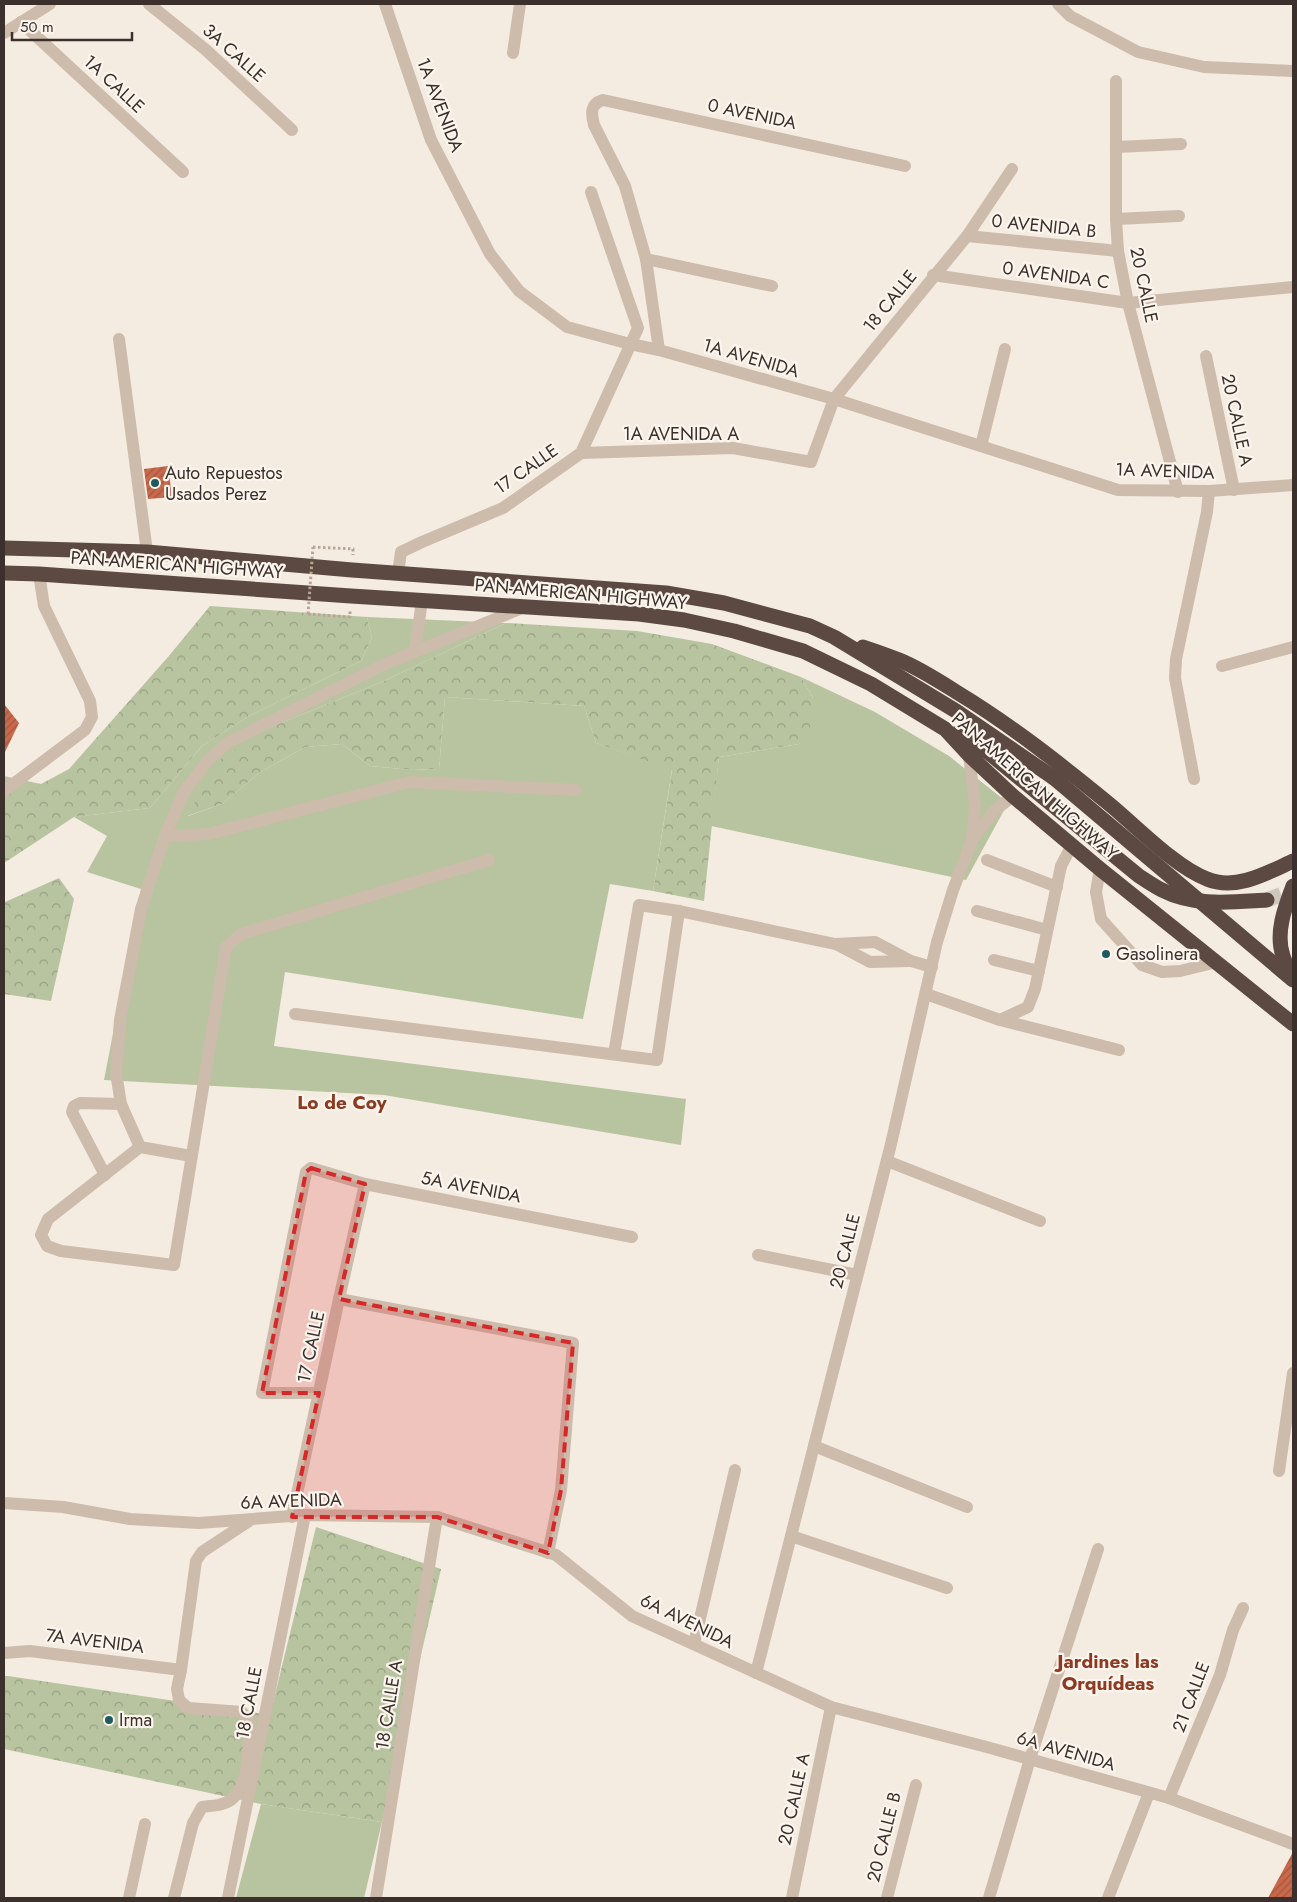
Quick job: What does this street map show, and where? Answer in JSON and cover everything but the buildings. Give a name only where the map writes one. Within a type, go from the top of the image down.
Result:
[{"type":"highway","name":"PAN-AMERICAN HIGHWAY","points":[[4,548],[147,552],[666,593],[724,603],[810,626],[834,637],[956,710],[1054,778],[1293,979]]},
{"type":"highway","name":"PAN-AMERICAN HIGHWAY","points":[[4,573],[522,608],[639,614],[684,620],[734,631],[803,652],[870,684],[945,729],[969,756],[1100,869],[1293,1024]]},
{"type":"highway","points":[[834,637],[899,660],[936,679],[996,716],[1108,803],[1181,864],[1207,880],[1224,883],[1237,882],[1263,875],[1293,861]]},
{"type":"highway","points":[[945,729],[989,754],[1139,876],[1163,891],[1187,899],[1215,903],[1267,900]]},
{"type":"highway","points":[[1293,886],[1286,903],[1281,924],[1280,941],[1282,955],[1293,979]]},
{"type":"street","points":[[4,33],[50,4]]},
{"type":"street","name":"3A CALLE","points":[[149,4],[206,50],[292,130]]},
{"type":"street","name":"1A AVENIDA","points":[[385,4],[431,140],[490,254],[519,291],[567,327],[659,350],[834,399],[1118,490],[1178,492],[1293,485]]},
{"type":"street","points":[[513,53],[520,4]]},
{"type":"street","points":[[1058,4],[1070,16],[1138,52],[1204,67],[1293,71]]},
{"type":"street","name":"1A CALLE","points":[[21,22],[183,172]]},
{"type":"street","name":"20 CALLE","points":[[1116,80],[1116,219],[1118,251],[1128,303],[1178,492]]},
{"type":"street","name":"0 AVENIDA","points":[[646,259],[625,186],[591,116],[596,102],[603,100],[905,166]]},
{"type":"street","points":[[1116,148],[1181,144]]},
{"type":"street","name":"18 CALLE","points":[[811,462],[834,399],[933,275],[967,236],[1012,169]]},
{"type":"street","name":"17 CALLE","points":[[398,573],[400,552],[503,508],[581,453],[638,328],[591,192]]},
{"type":"street","points":[[1116,219],[1179,216]]},
{"type":"street","name":"0 AVENIDA B","points":[[967,236],[1118,251]]},
{"type":"street","points":[[659,350],[646,259],[772,286]]},
{"type":"street","name":"0 AVENIDA C","points":[[933,275],[1128,303],[1293,287]]},
{"type":"street","points":[[119,339],[147,552]]},
{"type":"street","points":[[981,446],[1005,349]]},
{"type":"street","name":"20 CALLE A","points":[[1206,356],[1234,490]]},
{"type":"street","name":"1A AVENIDA A","points":[[581,453],[733,448],[811,462]]},
{"type":"street","points":[[1194,779],[1176,678],[1176,660],[1207,512],[1209,491]]},
{"type":"street","points":[[4,791],[85,730],[92,717],[90,701],[44,606],[39,574]]},
{"type":"street","points":[[415,652],[422,600]]},
{"type":"street","points":[[140,1147],[121,1104],[116,1073],[120,1020],[141,909],[165,836],[184,792],[209,759],[229,742],[385,664],[522,608]]},
{"type":"street","points":[[1222,666],[1293,647]]},
{"type":"street","name":"20 CALLE","points":[[756,1673],[886,1161],[937,942],[950,899],[972,840],[975,806],[969,756]]},
{"type":"street","points":[[165,836],[209,834],[409,782],[575,790]]},
{"type":"street","name":"20 CALLE","points":[[972,840],[994,811],[1014,796]]},
{"type":"street","points":[[1000,1020],[1028,1007],[1036,989],[1061,866],[1072,845]]},
{"type":"street","points":[[191,1156],[140,1147],[48,1220],[41,1235],[47,1246],[62,1251],[174,1266],[226,947],[241,934],[490,860]]},
{"type":"street","points":[[987,860],[1056,887]]},
{"type":"street","points":[[1100,869],[1096,892],[1101,919],[1142,965],[1162,972],[1180,971],[1217,962]]},
{"type":"street","points":[[614,1054],[639,905],[679,910],[835,944],[870,962],[911,961]]},
{"type":"street","points":[[295,1014],[657,1060],[679,910]]},
{"type":"street","points":[[976,911],[1047,930]]},
{"type":"street","points":[[835,944],[875,942],[911,961],[932,967]]},
{"type":"street","points":[[994,960],[1039,972]]},
{"type":"street","points":[[926,994],[1000,1020],[1119,1050]]},
{"type":"street","points":[[105,1175],[72,1112],[74,1106],[80,1103],[121,1104]]},
{"type":"street","points":[[886,1161],[1040,1221]]},
{"type":"street","name":"5A AVENIDA","points":[[319,1393],[262,1393],[306,1172],[311,1168],[365,1184],[632,1237]]},
{"type":"street","name":"17 CALLE","points":[[292,1517],[338,1299],[365,1184]]},
{"type":"street","points":[[758,1255],[857,1275]]},
{"type":"street","points":[[338,1299],[574,1343],[561,1490],[548,1553]]},
{"type":"street","points":[[1279,1471],[1293,1373]]},
{"type":"street","points":[[814,1446],[967,1506]]},
{"type":"street","points":[[694,1644],[735,1470]]},
{"type":"street","name":"6A AVENIDA","points":[[4,1504],[63,1507],[130,1519],[199,1523],[305,1515],[437,1517],[556,1555],[632,1616],[830,1707],[1030,1759],[1169,1798],[1293,1844]]},
{"type":"street","name":"18 CALLE","points":[[228,1898],[305,1515]]},
{"type":"street","name":"18 CALLE A","points":[[376,1898],[437,1517]]},
{"type":"street","points":[[174,1898],[193,1823],[202,1807],[226,1803],[242,1788],[247,1768],[250,1722],[242,1712],[188,1708],[180,1700],[177,1689],[196,1561],[202,1552],[251,1519]]},
{"type":"street","points":[[791,1536],[947,1588]]},
{"type":"street","points":[[989,1898],[1030,1759],[1098,1549]]},
{"type":"street","name":"21 CALLE","points":[[1169,1798],[1220,1674],[1233,1630],[1243,1608]]},
{"type":"street","name":"7A AVENIDA","points":[[4,1653],[30,1651],[181,1670]]},
{"type":"street","name":"20 CALLE A","points":[[792,1898],[830,1707]]},
{"type":"street","name":"20 CALLE B","points":[[886,1898],[916,1785]]},
{"type":"street","points":[[1108,1898],[1149,1793]]},
{"type":"street","points":[[129,1898],[144,1824]]},
{"type":"path","points":[[350,617],[308,614],[313,548],[353,549]]},
{"type":"highlighted area","points":[[311,1168],[365,1184],[339,1299],[573,1343],[561,1490],[548,1553],[437,1517],[292,1517],[319,1393],[262,1393],[306,1172]]},
{"type":"green space","points":[[210,606],[367,617],[372,638],[361,661],[249,716],[202,746],[150,808],[74,817],[4,863],[4,776],[41,784],[69,769],[168,657]]},
{"type":"green space","points":[[367,617],[506,623],[384,681],[264,730],[188,816],[222,804],[259,773],[305,747],[342,744],[370,766],[412,770],[439,769],[445,697],[584,706],[596,743],[672,769],[653,891],[610,884],[583,1019],[285,972],[274,1046],[686,1099],[681,1145],[384,1095],[104,1080],[141,889],[87,872],[107,836],[74,817],[150,808],[202,746],[249,716],[361,661],[372,638]]},
{"type":"green space","points":[[506,623],[637,631],[712,644],[801,677],[813,698],[812,724],[799,744],[719,757],[704,901],[653,891],[672,770],[596,743],[584,706],[445,697],[439,769],[412,770],[370,766],[342,744],[305,747],[259,773],[222,804],[187,816],[218,761],[264,730],[384,681]]},
{"type":"green space","points":[[801,677],[875,712],[949,756],[1008,803],[966,880],[711,826],[719,757],[799,744],[813,698]]},
{"type":"green space","points":[[59,878],[74,899],[51,1001],[4,994],[4,900],[5,902]]},
{"type":"green space","points":[[316,1527],[441,1569],[382,1822],[261,1804],[4,1749],[4,1676],[270,1715]]},
{"type":"green space","points":[[261,1804],[382,1822],[364,1898],[236,1898]]},
{"type":"tunnel","points":[[1267,900],[1293,890]]},
{"type":"place","name":"Auto Repuestos Usados Perez","points":[[155,483]]},
{"type":"place","name":"Gasolinera","points":[[1106,954]]},
{"type":"place","name":"Irma","points":[[109,1720]]},
{"type":"district","name":"Lo de Coy","points":[[342,1102]]},
{"type":"district","name":"Jardines las Orquídeas","points":[[1108,1672]]}]
